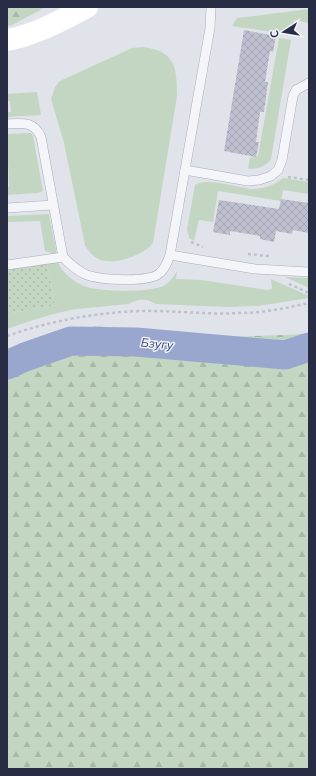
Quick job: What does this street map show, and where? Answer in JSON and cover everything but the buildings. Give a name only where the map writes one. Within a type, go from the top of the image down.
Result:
[{"type":"street","points":[[7,40],[18,38],[53,24],[87,7]]},
{"type":"lane","points":[[7,124],[25,123],[32,125],[41,137],[63,257],[74,268],[86,275],[99,279],[144,280],[160,274],[170,255],[210,28],[211,7]]},
{"type":"lane","points":[[185,170],[248,181],[259,180],[271,176],[278,170],[282,160],[293,96],[296,90],[309,83]]},
{"type":"lane","points":[[7,208],[53,205]]},
{"type":"lane","points":[[170,255],[255,270],[309,272]]},
{"type":"lane","points":[[7,265],[63,257]]},
{"type":"path","points":[[271,176],[285,176],[309,180]]},
{"type":"path","points":[[191,242],[206,247]]},
{"type":"path","points":[[241,253],[271,256]]},
{"type":"path","points":[[7,336],[41,325],[70,318],[99,314],[138,311],[240,314],[309,303]]},
{"type":"green space","points":[[7,7],[46,7],[10,26],[7,25]]},
{"type":"green space","points":[[309,9],[309,23],[294,20],[292,35],[232,26],[237,18]]},
{"type":"green space","points":[[279,38],[291,40],[271,159],[267,164],[261,167],[248,169],[250,158],[258,156]]},
{"type":"green space","points":[[143,47],[162,52],[168,57],[175,69],[177,86],[177,96],[153,243],[137,255],[129,258],[114,261],[101,260],[93,256],[85,245],[64,143],[51,99],[55,87],[60,81],[132,48]]},
{"type":"green space","points":[[37,92],[41,115],[7,117],[7,112],[11,112],[10,101],[7,101],[7,94]]},
{"type":"green space","points":[[31,133],[33,136],[43,191],[38,193],[7,195],[7,187],[9,187],[7,134]]},
{"type":"green space","points":[[283,178],[309,182],[309,194],[283,190],[281,201],[218,191],[213,222],[199,220],[194,241],[189,238],[187,229],[195,185],[206,182],[214,182],[255,189],[272,185]]},
{"type":"green space","points":[[49,214],[57,255],[45,251],[40,221],[7,222],[7,216]]},
{"type":"green space","points":[[58,262],[65,273],[76,282],[84,286],[100,290],[125,291],[159,288],[169,282],[177,271],[176,279],[201,280],[267,290],[272,289],[271,279],[309,296],[309,298],[258,306],[227,307],[156,304],[146,300],[139,300],[129,304],[76,309],[7,329],[7,314],[55,305],[47,263]]},
{"type":"green space","points":[[47,263],[55,305],[7,314],[7,270]]},
{"type":"green space","points":[[285,277],[309,278],[309,288]]},
{"type":"green space","points":[[100,326],[129,332],[194,333],[228,337],[309,334],[309,769],[7,769],[7,349],[55,331]]},
{"type":"waterway","name":"Бзугу","points":[[7,365],[71,341],[136,342],[285,355],[309,347]]}]
